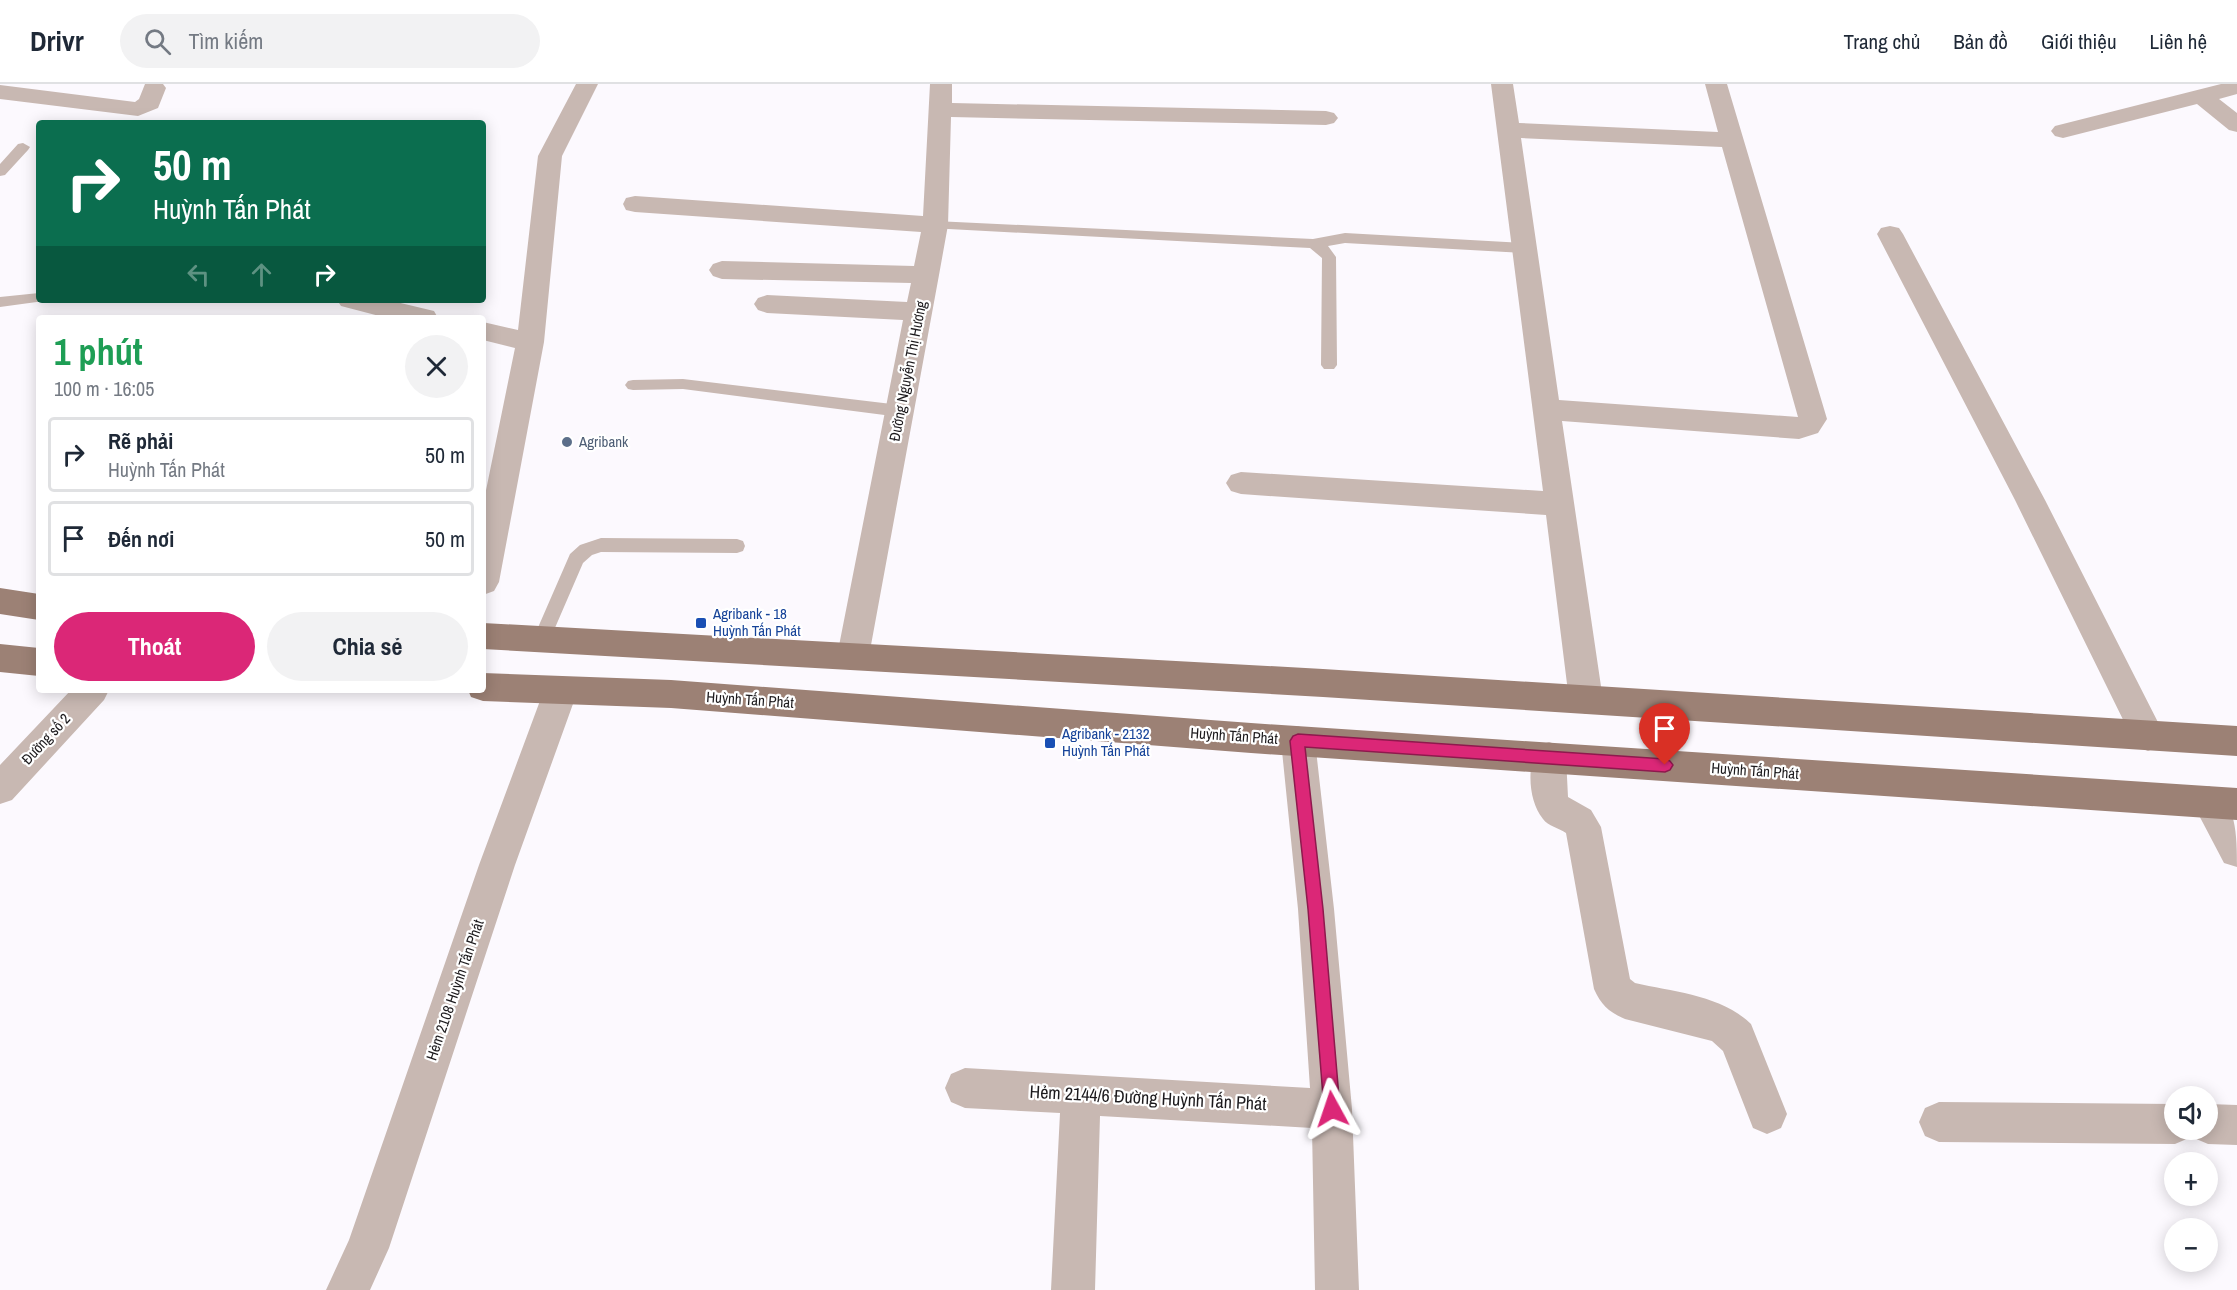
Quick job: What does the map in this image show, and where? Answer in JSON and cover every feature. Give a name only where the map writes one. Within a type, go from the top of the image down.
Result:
[{"type":"main road","points":[[0,601],[36,607]]},
{"type":"main road","points":[[486,636],[853,656],[2237,741]]},
{"type":"main road","points":[[839,707],[853,656]]},
{"type":"main road","points":[[0,658],[36,662]]},
{"type":"main road","name":"Huỳnh Tấn Phát","points":[[486,687],[672,694],[1298,741],[2223,803]]},
{"type":"street","points":[[486,567],[530,342],[550,156],[587,84]]},
{"type":"street","points":[[1502,84],[1586,700]]},
{"type":"street","points":[[1545,409],[1798,428],[1808,426],[1813,419],[1716,84]]},
{"type":"street","points":[[2063,131],[2237,87]]},
{"type":"street","points":[[0,92],[138,109],[150,103],[154,88]]},
{"type":"street","points":[[2201,96],[2237,125]]},
{"type":"street","points":[[940,97],[1326,118]]},
{"type":"street","name":"Đường Nguyễn Thị Hương","points":[[853,656],[935,225],[940,97]]},
{"type":"street","points":[[1508,130],[1732,140]]},
{"type":"street","points":[[635,204],[935,225]]},
{"type":"street","points":[[1890,234],[2030,500],[2148,736]]},
{"type":"street","points":[[722,270],[926,275]]},
{"type":"street","points":[[362,303],[412,315]]},
{"type":"street","points":[[767,304],[919,312]]},
{"type":"street","points":[[486,332],[530,342]]},
{"type":"street","points":[[1241,483],[1558,504]]},
{"type":"street","name":"Hẻm 2108 Huỳnh Tấn Phát","points":[[348,1290],[368,1248],[494,877],[561,690]]},
{"type":"street","name":"Đường số 2","points":[[0,789],[89,693]]},
{"type":"street","points":[[1298,741],[1316,909],[1332,1109],[1337,1290]]},
{"type":"street","points":[[1549,758],[1552,804],[1557,810],[1578,820],[1583,827],[1613,989],[1625,1000],[1713,1020],[1726,1027],[1737,1038],[1767,1114]]},
{"type":"street","points":[[2223,803],[2237,850]]},
{"type":"street","name":"Hẻm 2144/6 Đường Huỳnh Tấn Phát","points":[[965,1088],[1332,1109]]},
{"type":"street","points":[[1073,1290],[1081,1094]]},
{"type":"street","points":[[1939,1122],[2164,1124]]},
{"type":"street","points":[[2218,1125],[2237,1125]]},
{"type":"lane","points":[[0,172],[23,147]]},
{"type":"lane","points":[[935,225],[1313,244],[1345,238],[1524,248]]},
{"type":"lane","points":[[1313,244],[1323,249],[1329,257],[1329,365]]},
{"type":"lane","points":[[0,302],[36,298]]},
{"type":"lane","points":[[633,385],[683,384],[900,411]]},
{"type":"lane","points":[[542,639],[576,559],[586,550],[601,545],[737,546]]},
{"type":"place","name":"Agribank","points":[[567,442]]},
{"type":"place","name":"Agribank - 18 Huỳnh Tấn Phát","points":[[701,623]]},
{"type":"place","name":"Agribank - 2132 Huỳnh Tấn Phát","points":[[1050,743]]},
{"type":"route","points":[[1332,1109],[1316,909],[1298,741],[1665,765]]}]
